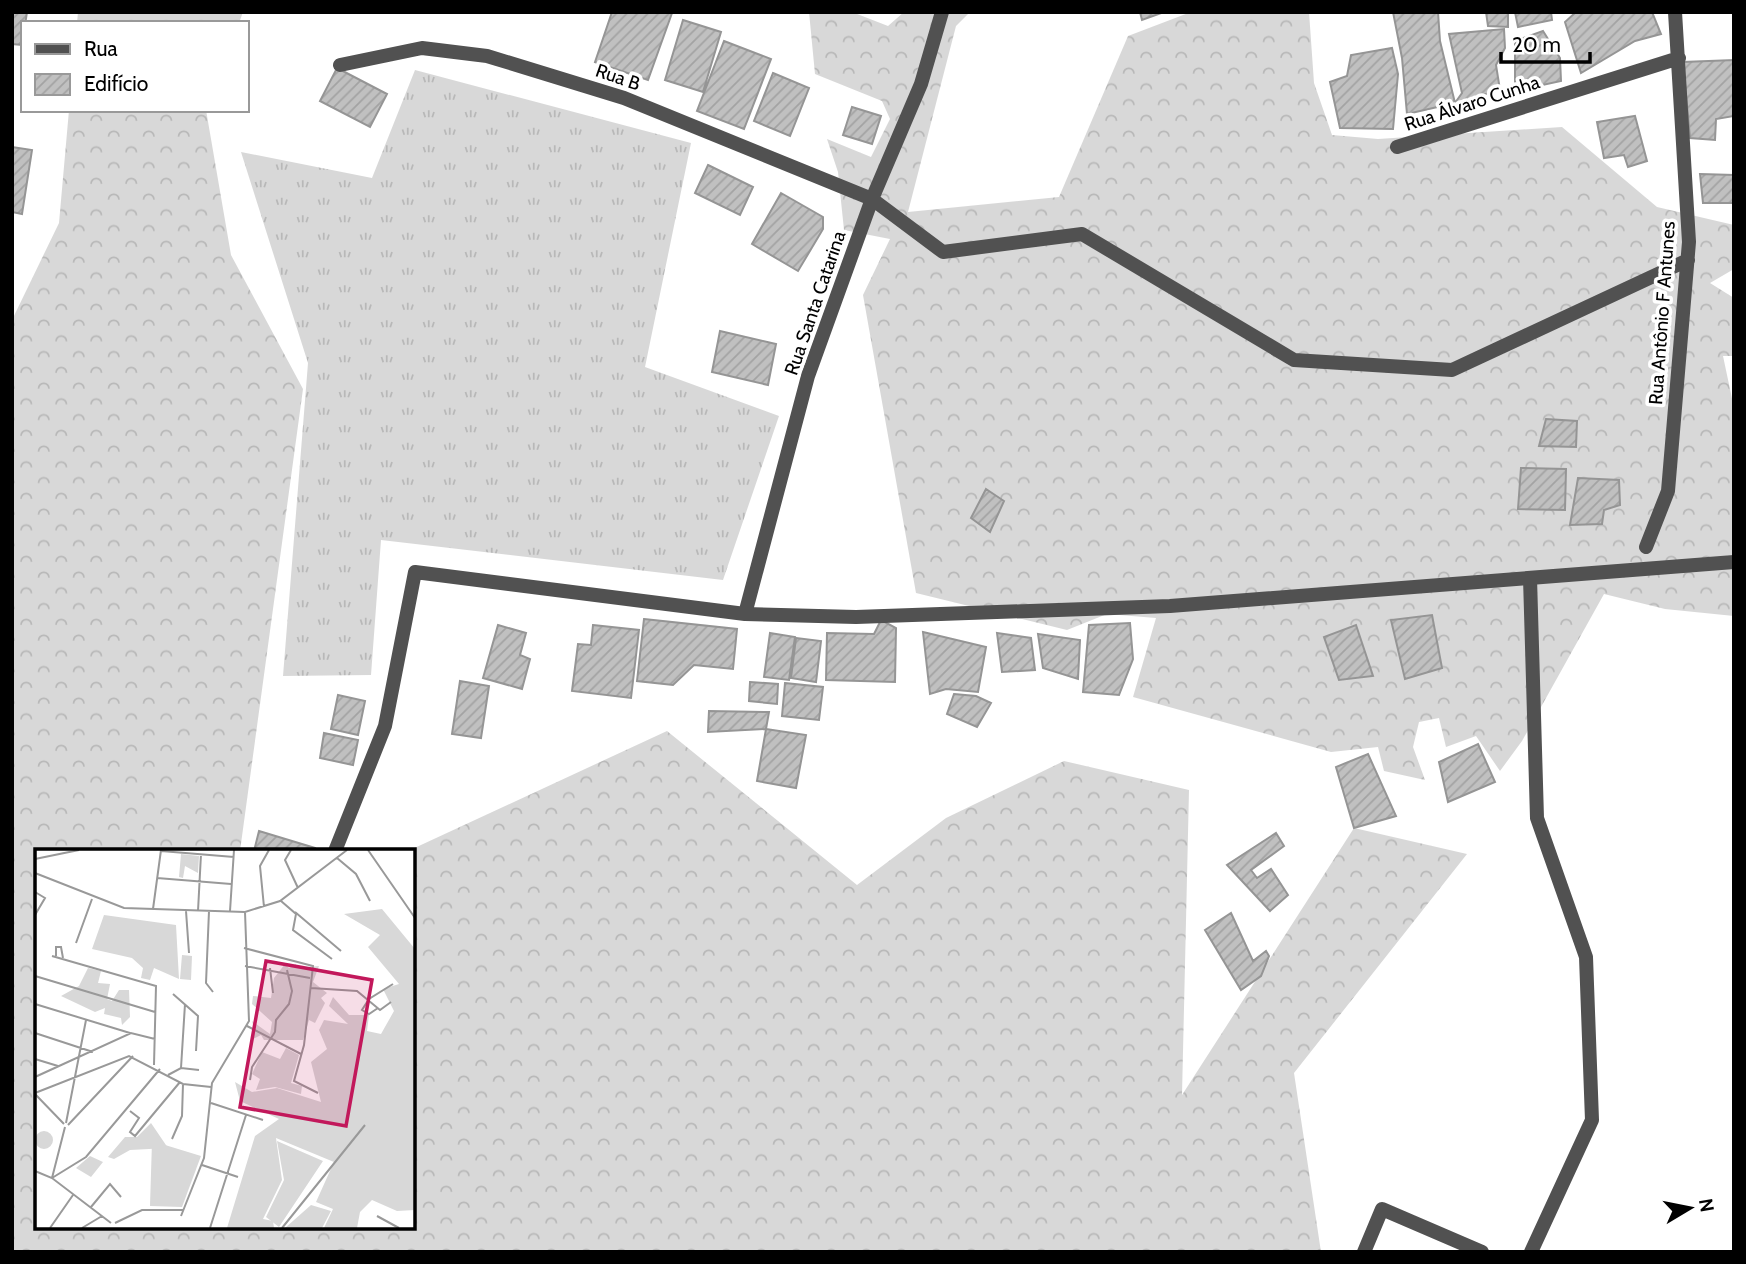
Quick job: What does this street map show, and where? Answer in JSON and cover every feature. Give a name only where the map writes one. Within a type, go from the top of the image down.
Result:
[{"type":"street","name":"Rua Santa Catarina","points":[[745,614],[808,376],[872,199],[920,83],[942,12]]},
{"type":"street","name":"Rua Antônio F Antunes","points":[[1646,547],[1668,491],[1688,260],[1675,12]]},
{"type":"street","name":"Rua B","points":[[340,65],[422,48],[487,56],[624,98],[872,199],[943,251],[1082,234],[1294,360],[1452,370],[1688,260]]},
{"type":"street","name":"Rua Álvaro Cunha","points":[[1397,147],[1679,58]]},
{"type":"street","points":[[336,849],[385,726],[415,572],[745,614],[856,617],[1170,606],[1734,562]]},
{"type":"street","points":[[1530,578],[1537,818],[1586,957],[1592,1120],[1531,1252]]},
{"type":"street","points":[[1364,1252],[1382,1209],[1482,1252]]},
{"type":"green space","points":[[78,12],[243,12],[240,21],[77,21]]},
{"type":"green space","points":[[809,12],[852,12],[888,26],[904,12],[970,12],[956,26],[908,212],[1059,197],[1128,36],[1191,12],[1309,12],[1314,83],[1332,135],[1378,139],[1562,127],[1657,207],[1734,225],[1734,269],[1710,283],[1734,298],[1734,356],[1723,356],[1734,408],[1734,616],[1665,609],[1604,594],[1522,741],[1500,771],[1476,736],[1446,747],[1439,718],[1419,722],[1413,747],[1425,780],[1384,771],[1378,747],[1331,752],[1133,697],[1156,618],[1107,614],[1067,630],[916,593],[863,295],[890,239],[844,230],[838,172],[827,139],[871,157],[890,119],[882,101],[815,74]]},
{"type":"green space","points":[[415,70],[691,143],[645,367],[779,416],[723,580],[381,540],[371,675],[283,676],[308,363],[241,152],[372,178]]},
{"type":"green space","points":[[69,112],[206,112],[231,255],[303,389],[240,849],[35,849],[35,1229],[415,1229],[415,849],[412,849],[667,731],[857,885],[946,818],[1064,761],[1189,790],[1182,1095],[1354,828],[1467,854],[1294,1073],[1321,1252],[12,1252],[12,320],[59,223]]},
{"type":"building","points":[[12,12],[27,12],[26,21],[21,21],[21,45],[12,44]]},
{"type":"building","points":[[612,12],[672,13],[648,80],[595,62]]},
{"type":"building","points":[[1140,12],[1164,12],[1142,20]]},
{"type":"building","points":[[1393,12],[1438,12],[1440,41],[1455,103],[1407,114],[1402,58]]},
{"type":"building","points":[[1486,12],[1508,12],[1508,27],[1488,26]]},
{"type":"building","points":[[1515,12],[1551,12],[1552,20],[1518,27]]},
{"type":"building","points":[[1576,12],[1652,12],[1661,34],[1635,41],[1581,73],[1565,22]]},
{"type":"building","points":[[683,20],[721,32],[703,92],[665,80]]},
{"type":"building","points":[[1504,29],[1505,48],[1496,65],[1500,90],[1455,103],[1462,93],[1449,34]]},
{"type":"building","points":[[1543,31],[1560,58],[1561,81],[1515,91],[1515,41]]},
{"type":"building","points":[[724,41],[771,59],[744,129],[697,111]]},
{"type":"building","points":[[1392,48],[1398,74],[1393,129],[1340,128],[1330,82],[1347,76],[1351,55]]},
{"type":"building","points":[[1734,60],[1734,116],[1716,119],[1715,140],[1690,138],[1683,62]]},
{"type":"building","points":[[337,68],[387,94],[370,127],[320,101]]},
{"type":"building","points":[[773,73],[809,88],[790,136],[754,121]]},
{"type":"building","points":[[852,107],[881,116],[872,144],[843,135]]},
{"type":"building","points":[[1635,116],[1647,161],[1628,167],[1624,155],[1604,158],[1597,122]]},
{"type":"building","points":[[12,147],[32,150],[22,214],[12,212]]},
{"type":"building","points":[[708,165],[753,187],[740,215],[695,193]]},
{"type":"building","points":[[1700,174],[1734,175],[1734,203],[1703,203]]},
{"type":"building","points":[[781,193],[823,217],[823,229],[798,271],[752,244]]},
{"type":"building","points":[[720,331],[776,344],[768,385],[712,372]]},
{"type":"building","points":[[1546,419],[1577,421],[1576,447],[1539,446]]},
{"type":"building","points":[[1521,468],[1566,469],[1565,510],[1518,509]]},
{"type":"building","points":[[1578,478],[1619,480],[1620,505],[1604,510],[1602,524],[1570,525]]},
{"type":"building","points":[[986,489],[1004,501],[990,532],[971,518]]},
{"type":"building","points":[[1432,615],[1442,668],[1405,679],[1391,620]]},
{"type":"building","points":[[644,619],[737,629],[733,669],[694,665],[673,685],[637,681]]},
{"type":"building","points":[[881,620],[896,628],[895,682],[826,680],[827,633],[874,634]]},
{"type":"building","points":[[1130,623],[1133,659],[1119,695],[1083,692],[1089,625]]},
{"type":"building","points":[[498,625],[526,633],[520,655],[530,659],[522,689],[483,678]]},
{"type":"building","points":[[593,625],[639,630],[631,698],[572,691],[578,644],[591,645]]},
{"type":"building","points":[[1356,625],[1373,676],[1339,680],[1324,637]]},
{"type":"building","points":[[923,632],[986,647],[978,692],[946,689],[930,694]]},
{"type":"building","points":[[770,633],[795,637],[789,680],[764,677]]},
{"type":"building","points":[[997,633],[1031,638],[1035,670],[1002,672]]},
{"type":"building","points":[[1038,634],[1080,640],[1078,679],[1043,668]]},
{"type":"building","points":[[796,638],[821,641],[816,682],[791,678]]},
{"type":"building","points":[[460,681],[489,686],[481,738],[452,734]]},
{"type":"building","points":[[750,682],[778,684],[777,704],[749,701]]},
{"type":"building","points":[[785,683],[823,687],[819,720],[782,716]]},
{"type":"building","points":[[954,694],[976,696],[991,703],[977,727],[947,714]]},
{"type":"building","points":[[338,695],[365,701],[358,735],[331,729]]},
{"type":"building","points":[[709,711],[769,712],[766,729],[708,732]]},
{"type":"building","points":[[766,729],[806,735],[796,788],[757,781]]},
{"type":"building","points":[[324,733],[358,740],[353,765],[320,758]]},
{"type":"building","points":[[1478,744],[1495,782],[1448,802],[1439,762]]},
{"type":"building","points":[[1368,754],[1396,816],[1354,828],[1336,767]]},
{"type":"building","points":[[259,831],[315,848],[315,849],[254,849]]},
{"type":"building","points":[[1276,833],[1284,846],[1251,870],[1257,878],[1271,869],[1288,895],[1270,911],[1227,865]]},
{"type":"building","points":[[1231,913],[1253,961],[1266,951],[1269,956],[1261,976],[1241,990],[1205,930]]}]
